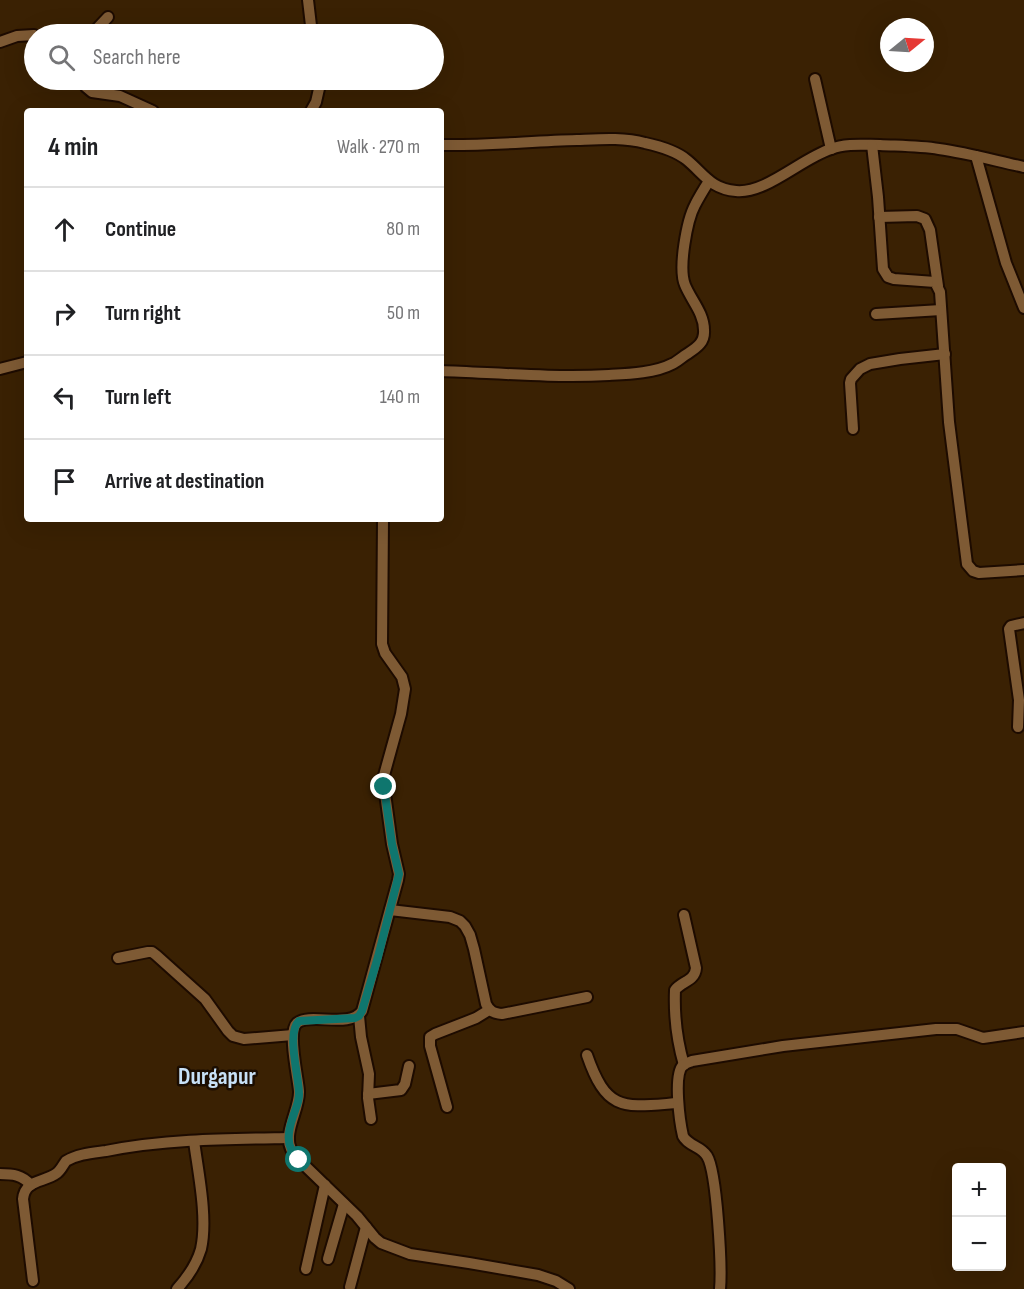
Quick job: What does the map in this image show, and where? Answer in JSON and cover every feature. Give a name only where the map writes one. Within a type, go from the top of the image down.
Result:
[{"type":"street","points":[[308,0],[311,24]]},
{"type":"street","points":[[101,24],[108,16]]},
{"type":"street","points":[[0,40],[24,36]]},
{"type":"street","points":[[815,79],[831,149]]},
{"type":"street","points":[[88,90],[120,96],[146,108]]},
{"type":"street","points":[[313,108],[319,90]]},
{"type":"street","points":[[444,146],[530,141],[631,140],[662,147],[680,155],[709,181],[722,188],[736,191],[756,188],[812,157],[831,149],[847,146],[872,145],[940,149],[1024,166]]},
{"type":"street","points":[[872,145],[885,274],[894,279],[931,281],[938,286]]},
{"type":"street","points":[[976,156],[1006,263],[1024,308]]},
{"type":"street","points":[[444,371],[540,376],[626,374],[671,364],[698,347],[705,333],[704,326],[684,284],[682,266],[694,205],[709,181]]},
{"type":"street","points":[[879,217],[917,216],[925,219],[930,230],[940,292],[949,422],[967,564],[970,569],[979,573],[1024,570]]},
{"type":"street","points":[[876,314],[941,310]]},
{"type":"street","points":[[853,429],[850,383],[860,369],[870,364],[945,354]]},
{"type":"street","points":[[0,369],[24,363]]},
{"type":"street","points":[[371,1119],[368,1094],[369,1074],[359,1016],[372,979],[399,874],[392,844],[383,779],[401,714],[405,689],[402,677],[382,644],[383,522]]},
{"type":"street","points":[[1018,727],[1019,700],[1009,629],[1011,626],[1024,623]]},
{"type":"street","points":[[390,910],[450,917],[460,921],[470,935],[483,996],[489,1010],[494,1013],[502,1014],[587,997]]},
{"type":"street","points":[[684,915],[696,968],[693,977],[675,990],[679,1047],[684,1065]]},
{"type":"street","points":[[118,958],[152,952],[204,999],[233,1036],[244,1039],[292,1035]]},
{"type":"street","points":[[447,1107],[430,1046],[430,1037],[476,1018],[489,1010]]},
{"type":"street","points":[[359,1016],[348,1019],[299,1021],[295,1025],[292,1035],[299,1094],[289,1138],[291,1151],[381,1243],[410,1254],[538,1275],[556,1281],[569,1289]]},
{"type":"street","points":[[720,1289],[714,1178],[711,1165],[704,1152],[685,1140],[683,1136],[678,1103],[680,1070],[684,1065],[692,1061],[783,1046],[936,1029],[957,1029],[983,1038],[1024,1032]]},
{"type":"street","points":[[587,1055],[599,1085],[614,1100],[631,1106],[678,1103]]},
{"type":"street","points":[[368,1094],[401,1090],[407,1079],[409,1066]]},
{"type":"street","points":[[33,1281],[24,1192],[31,1185],[55,1175],[66,1161],[78,1156],[127,1146],[226,1139],[289,1138]]},
{"type":"street","points":[[177,1289],[195,1264],[202,1239],[201,1200],[194,1141]]},
{"type":"street","points":[[0,1174],[14,1174],[31,1185]]},
{"type":"street","points":[[306,1269],[326,1185]]},
{"type":"street","points":[[328,1259],[344,1204]]},
{"type":"street","points":[[350,1287],[366,1227]]},
{"type":"district","name":"Durgapur","points":[[217,1076]]},
{"type":"route","points":[[299,1160],[291,1151],[289,1144],[289,1134],[299,1099],[293,1031],[299,1021],[355,1018],[362,1011],[399,874],[392,844],[384,787]]}]
